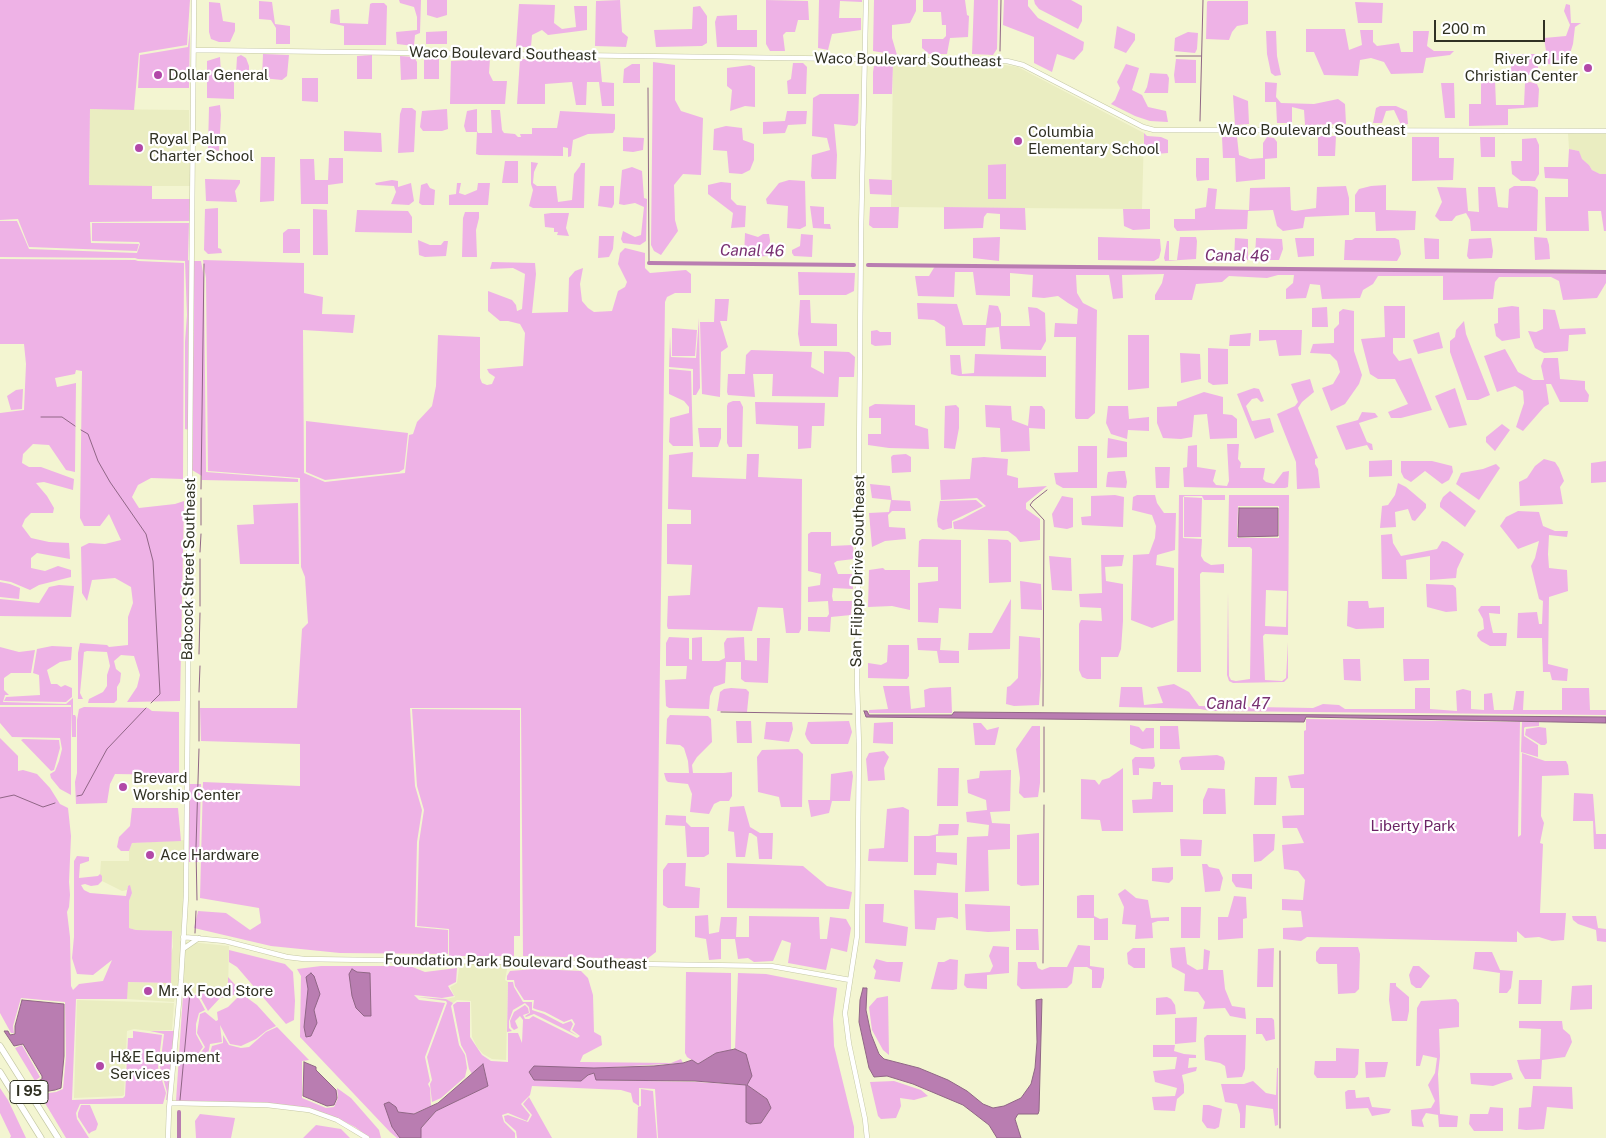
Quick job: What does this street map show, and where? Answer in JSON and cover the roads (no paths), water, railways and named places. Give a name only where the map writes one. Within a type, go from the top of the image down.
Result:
[{"type":"highway","name":"I 95","points":[[0,1046],[58,1138]]},
{"type":"highway","name":"I 95","points":[[0,1072],[42,1138]]},
{"type":"street","name":"Babcock Street Southeast","points":[[168,1138],[180,997],[186,896],[194,0]]},
{"type":"street","name":"San Filippo Drive Southeast","points":[[866,0],[857,663],[860,747],[857,936],[846,1000],[845,1023],[865,1119],[867,1138]]},
{"type":"street","name":"Waco Boulevard Southeast","points":[[194,50],[1000,61],[1023,65],[1143,127],[1154,130],[1606,131]]},
{"type":"street","name":"Foundation Park Boulevard Southeast","points":[[183,937],[224,941],[287,957],[304,959],[771,966],[850,980]]},
{"type":"street","points":[[183,949],[200,938]]},
{"type":"street","points":[[170,1103],[267,1105],[309,1110],[336,1120],[367,1138]]},
{"type":"waterway","points":[[1000,51],[1001,0]]},
{"type":"waterway","points":[[1200,121],[1203,0]]},
{"type":"waterway","points":[[1176,56],[1201,56]]},
{"type":"waterway","points":[[648,88],[649,263]]},
{"type":"waterway","name":"Canal 46","points":[[649,263],[854,265]]},
{"type":"waterway","points":[[201,489],[204,264]]},
{"type":"waterway","name":"Canal 46","points":[[868,265],[1606,272]]},
{"type":"waterway","points":[[41,417],[62,417],[75,426]]},
{"type":"waterway","points":[[81,430],[88,434],[98,461],[110,482],[146,534],[153,561],[160,694],[151,703]]},
{"type":"waterway","points":[[1043,706],[1044,520],[1030,505],[1047,490]]},
{"type":"waterway","points":[[201,498],[201,525]]},
{"type":"waterway","points":[[200,552],[201,534]]},
{"type":"waterway","points":[[200,559],[200,606]]},
{"type":"waterway","points":[[199,654],[200,613]]},
{"type":"waterway","points":[[199,692],[200,666]]},
{"type":"waterway","points":[[199,701],[199,741]]},
{"type":"waterway","points":[[77,796],[82,795],[107,749],[146,708]]},
{"type":"waterway","points":[[721,712],[852,714]]},
{"type":"waterway","points":[[1044,727],[1044,792]]},
{"type":"waterway","points":[[196,847],[199,749]]},
{"type":"waterway","points":[[0,798],[14,795],[43,807],[55,803]]},
{"type":"waterway","points":[[1043,963],[1044,805]]},
{"type":"waterway","points":[[196,849],[197,900]]},
{"type":"waterway","points":[[195,933],[196,911]]},
{"type":"waterway","points":[[1280,951],[1280,1128]]},
{"type":"waterway","points":[[180,1100],[190,992]]},
{"type":"waterway","points":[[179,1112],[179,1138]]},
{"type":"place","name":"River of Life Christian Center","points":[[1588,68]]},
{"type":"place","name":"Dollar General","points":[[158,75]]},
{"type":"place","name":"Columbia Elementary School","points":[[1018,141]]},
{"type":"place","name":"Royal Palm Charter School","points":[[139,148]]},
{"type":"place","name":"Brevard Worship Center","points":[[123,787]]},
{"type":"place","name":"Ace Hardware","points":[[150,855]]},
{"type":"place","name":"Mr. K Food Store","points":[[148,991]]},
{"type":"place","name":"H&E Equipment Services","points":[[100,1066]]},
{"type":"water label","name":"Canal 47","points":[[1238,704]]},
{"type":"park label","name":"Liberty Park","points":[[1413,826]]}]
